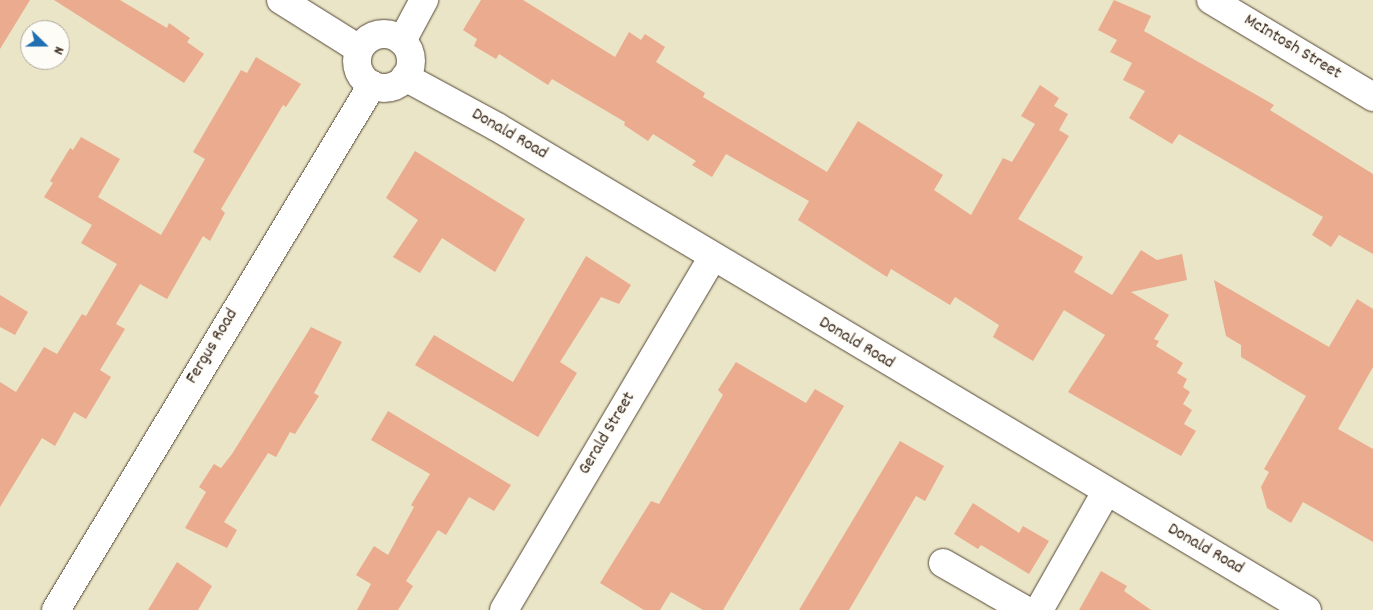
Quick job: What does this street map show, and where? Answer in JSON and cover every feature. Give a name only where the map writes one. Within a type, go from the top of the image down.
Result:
[{"type":"street","points":[[281,0],[359,49]]},
{"type":"street","points":[[402,41],[424,0]]},
{"type":"street","name":"McIntosh Street","points":[[1211,0],[1373,97]]},
{"type":"street","points":[[379,34],[387,34],[402,41],[410,54],[405,77],[390,87],[372,85],[365,80],[357,66],[359,49],[379,34]]},
{"type":"street","name":"Donald Road","points":[[405,77],[497,127],[712,258],[1308,610]]},
{"type":"street","name":"Fergus Road","points":[[56,610],[372,85]]},
{"type":"street","name":"Gerald Street","points":[[504,610],[712,258]]},
{"type":"street","points":[[1039,610],[1106,492]]},
{"type":"street","points":[[943,563],[1025,610]]},
{"type":"building","points":[[0,0],[30,0],[0,49]]},
{"type":"building","points":[[54,0],[120,0],[167,28],[169,23],[190,38],[187,42],[204,54],[184,83]]},
{"type":"building","points":[[481,0],[523,0],[615,57],[629,32],[641,40],[645,34],[665,47],[656,62],[705,93],[703,97],[827,172],[858,121],[943,175],[934,190],[971,215],[1003,158],[1012,162],[1035,124],[1021,116],[1040,85],[1059,98],[1054,106],[1068,114],[1059,130],[1069,136],[1018,219],[1083,257],[1074,272],[1112,295],[1141,250],[1157,260],[1182,254],[1187,280],[1131,292],[1169,315],[1154,339],[1159,341],[1156,346],[1183,363],[1177,373],[1187,379],[1183,387],[1190,392],[1183,404],[1192,410],[1184,424],[1196,431],[1181,456],[1068,392],[1105,335],[1064,310],[1033,361],[993,337],[999,325],[955,297],[950,305],[891,269],[887,277],[798,220],[809,201],[726,154],[712,177],[692,165],[696,161],[653,134],[648,141],[624,125],[625,122],[552,79],[548,85],[499,54],[496,59],[474,46],[477,39],[463,30]]},
{"type":"building","points":[[1114,0],[1151,16],[1144,31],[1274,105],[1270,110],[1373,174],[1373,254],[1339,235],[1331,247],[1312,235],[1323,217],[1179,134],[1172,144],[1129,118],[1145,91],[1123,80],[1132,63],[1110,52],[1117,40],[1098,30]]},
{"type":"building","points":[[256,57],[301,84],[286,107],[283,105],[221,209],[225,213],[210,241],[203,236],[167,299],[140,284],[116,324],[125,329],[100,370],[111,377],[86,419],[74,412],[55,446],[42,438],[0,507],[0,382],[16,392],[44,347],[57,354],[82,314],[86,316],[117,264],[81,243],[92,225],[44,197],[53,183],[50,181],[70,148],[73,150],[81,137],[120,159],[98,197],[161,235],[205,159],[193,152],[241,70],[247,73]]},
{"type":"building","points":[[415,151],[525,219],[495,272],[442,238],[420,273],[393,257],[418,220],[386,198]]},
{"type":"building","points":[[586,256],[631,285],[619,304],[601,297],[560,362],[577,373],[538,437],[415,365],[434,335],[513,382]]},
{"type":"building","points":[[1214,280],[1329,347],[1357,299],[1373,309],[1373,367],[1338,429],[1373,449],[1373,542],[1303,502],[1291,523],[1267,508],[1261,487],[1269,472],[1264,469],[1306,396],[1241,357],[1241,345],[1226,336]]},
{"type":"building","points":[[0,295],[28,312],[15,335],[0,327]]},
{"type":"building","points":[[311,327],[342,342],[314,393],[319,396],[295,434],[290,432],[276,457],[268,453],[224,522],[237,530],[227,548],[185,528],[206,492],[199,487],[214,464],[221,468],[232,454]]},
{"type":"building","points":[[736,362],[806,403],[815,389],[844,406],[723,610],[703,610],[671,592],[660,610],[644,610],[600,583],[651,501],[659,504],[723,395],[718,390]]},
{"type":"building","points":[[388,411],[511,485],[494,511],[469,497],[446,535],[438,530],[406,581],[413,586],[398,610],[357,610],[371,584],[356,575],[374,546],[388,555],[414,507],[411,505],[430,474],[371,440]]},
{"type":"building","points":[[900,441],[944,466],[925,501],[916,496],[849,610],[799,610]]},
{"type":"building","points":[[973,503],[1019,533],[1023,526],[1049,541],[1029,574],[981,545],[978,549],[954,534]]},
{"type":"building","points":[[177,562],[212,586],[198,610],[148,610]]},
{"type":"building","points":[[1101,571],[1127,586],[1124,591],[1151,610],[1079,610]]}]
